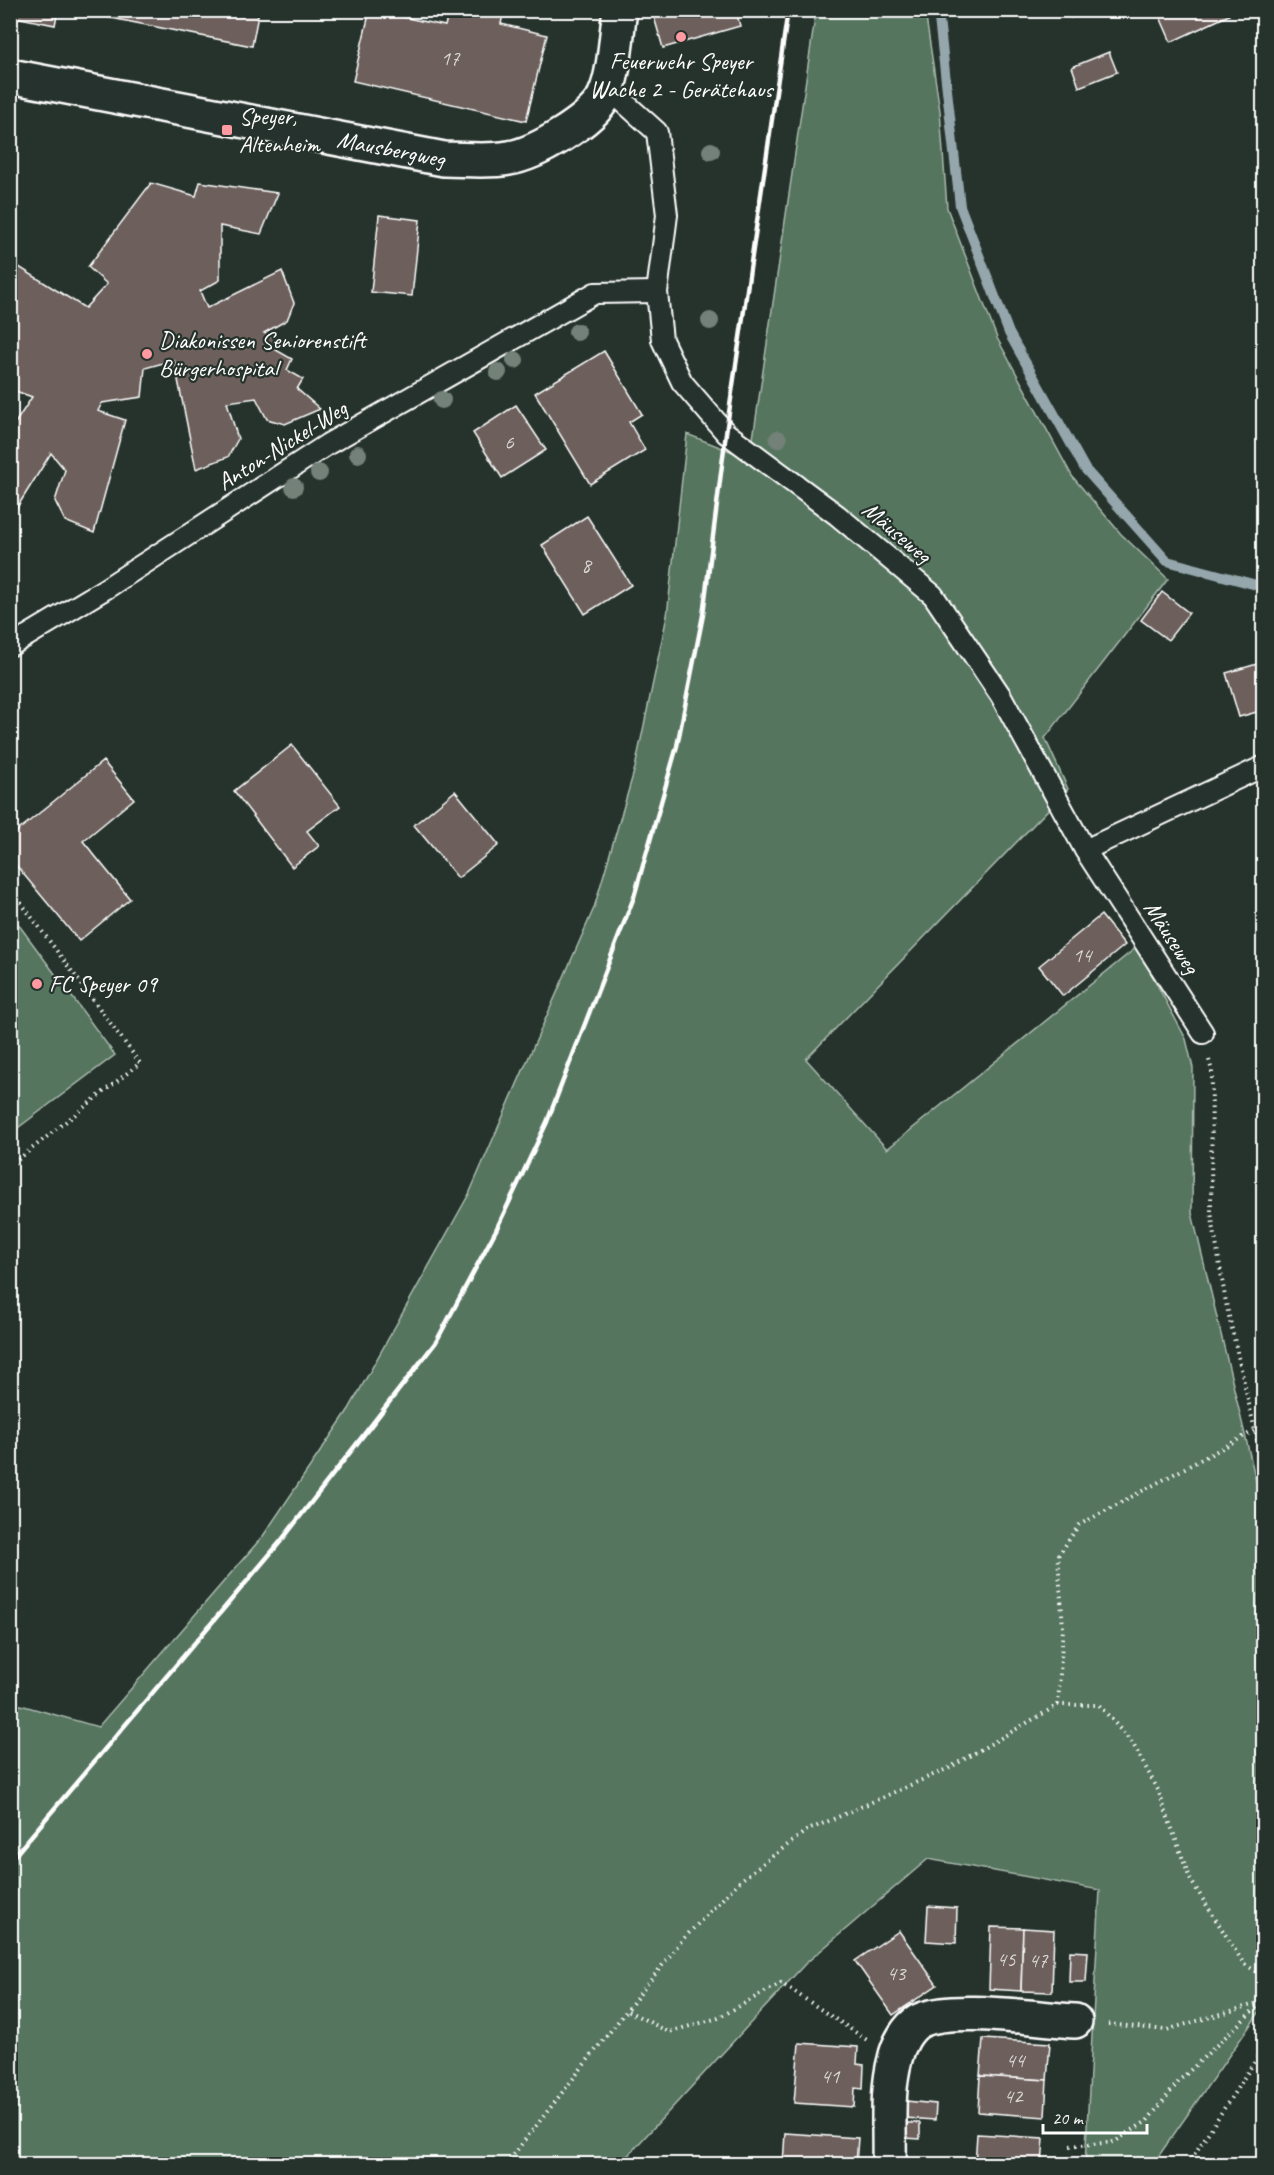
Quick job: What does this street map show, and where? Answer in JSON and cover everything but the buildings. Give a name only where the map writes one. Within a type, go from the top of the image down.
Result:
[{"type":"street","points":[[608,88],[620,10]]},
{"type":"street","name":"Mausbergweg","points":[[10,76],[444,159],[508,159],[534,150],[576,124],[598,106],[608,88]]},
{"type":"street","points":[[889,2164],[891,2084],[895,2058],[904,2037],[918,2022],[935,2016],[958,2013],[1075,2021]]},
{"type":"lane","name":"Mäuseweg","points":[[608,88],[657,132],[667,215],[657,292],[662,340],[682,382],[726,433],[837,515],[933,595],[1001,696],[1085,850],[1203,1033]]},
{"type":"lane","name":"Anton-Nickel-Weg","points":[[10,646],[105,589],[328,444],[595,293],[657,292]]},
{"type":"lane","points":[[1085,850],[1263,766]]},
{"type":"path","points":[[10,888],[140,1063],[10,1166]]},
{"type":"path","points":[[1203,1033],[1212,1071],[1211,1212],[1226,1303],[1263,1470]]},
{"type":"path","points":[[1058,1705],[1063,1628],[1058,1556],[1079,1525],[1254,1431]]},
{"type":"path","points":[[506,2164],[683,1939],[732,1889],[806,1831],[949,1768],[1058,1705],[1099,1705],[1133,1744],[1158,1790],[1190,1879],[1244,1964],[1263,1976]]},
{"type":"path","points":[[628,2011],[669,2032],[718,2018],[782,1983],[895,2058]]},
{"type":"path","points":[[1075,2021],[1166,2030],[1263,2002]]},
{"type":"path","points":[[1070,2146],[1114,2142],[1147,2121],[1180,2080],[1263,2002]]},
{"type":"path","points":[[1188,2164],[1263,2047]]},
{"type":"green space","points":[[816,11],[925,11],[940,111],[947,208],[997,338],[1072,476],[1121,534],[1168,579],[1045,738],[1068,789],[806,1059],[887,1149],[1137,947],[1186,1039],[1193,1068],[1192,1213],[1263,1510],[1263,2007],[1153,2164],[1085,2164],[1100,1890],[928,1859],[805,1964],[620,2164],[11,2164],[10,1702],[98,1727],[263,1536],[349,1409],[469,1194],[594,908],[635,768],[667,616],[687,434],[750,459]]},
{"type":"green space","name":"FC Speyer 09","points":[[10,913],[115,1055],[11,1133],[10,1133]]},
{"type":"waterway","points":[[938,10],[960,206],[1009,333],[1085,469],[1167,561],[1264,587]]},
{"type":"railway","points":[[10,1861],[281,1541],[436,1342],[496,1230],[547,1122],[634,897],[677,746],[703,615],[726,433],[788,10]]},
{"type":"place","name":"Feuerwehr Speyer Wache 2 - Gerätehaus","points":[[681,37]]},
{"type":"place","name":"Speyer, Altenheim","points":[[227,130]]},
{"type":"place","name":"Diakonissen Seniorenstift Bürgerhospital","points":[[147,354]]},
{"type":"place","name":"FC Speyer 09","points":[[37,984]]}]
